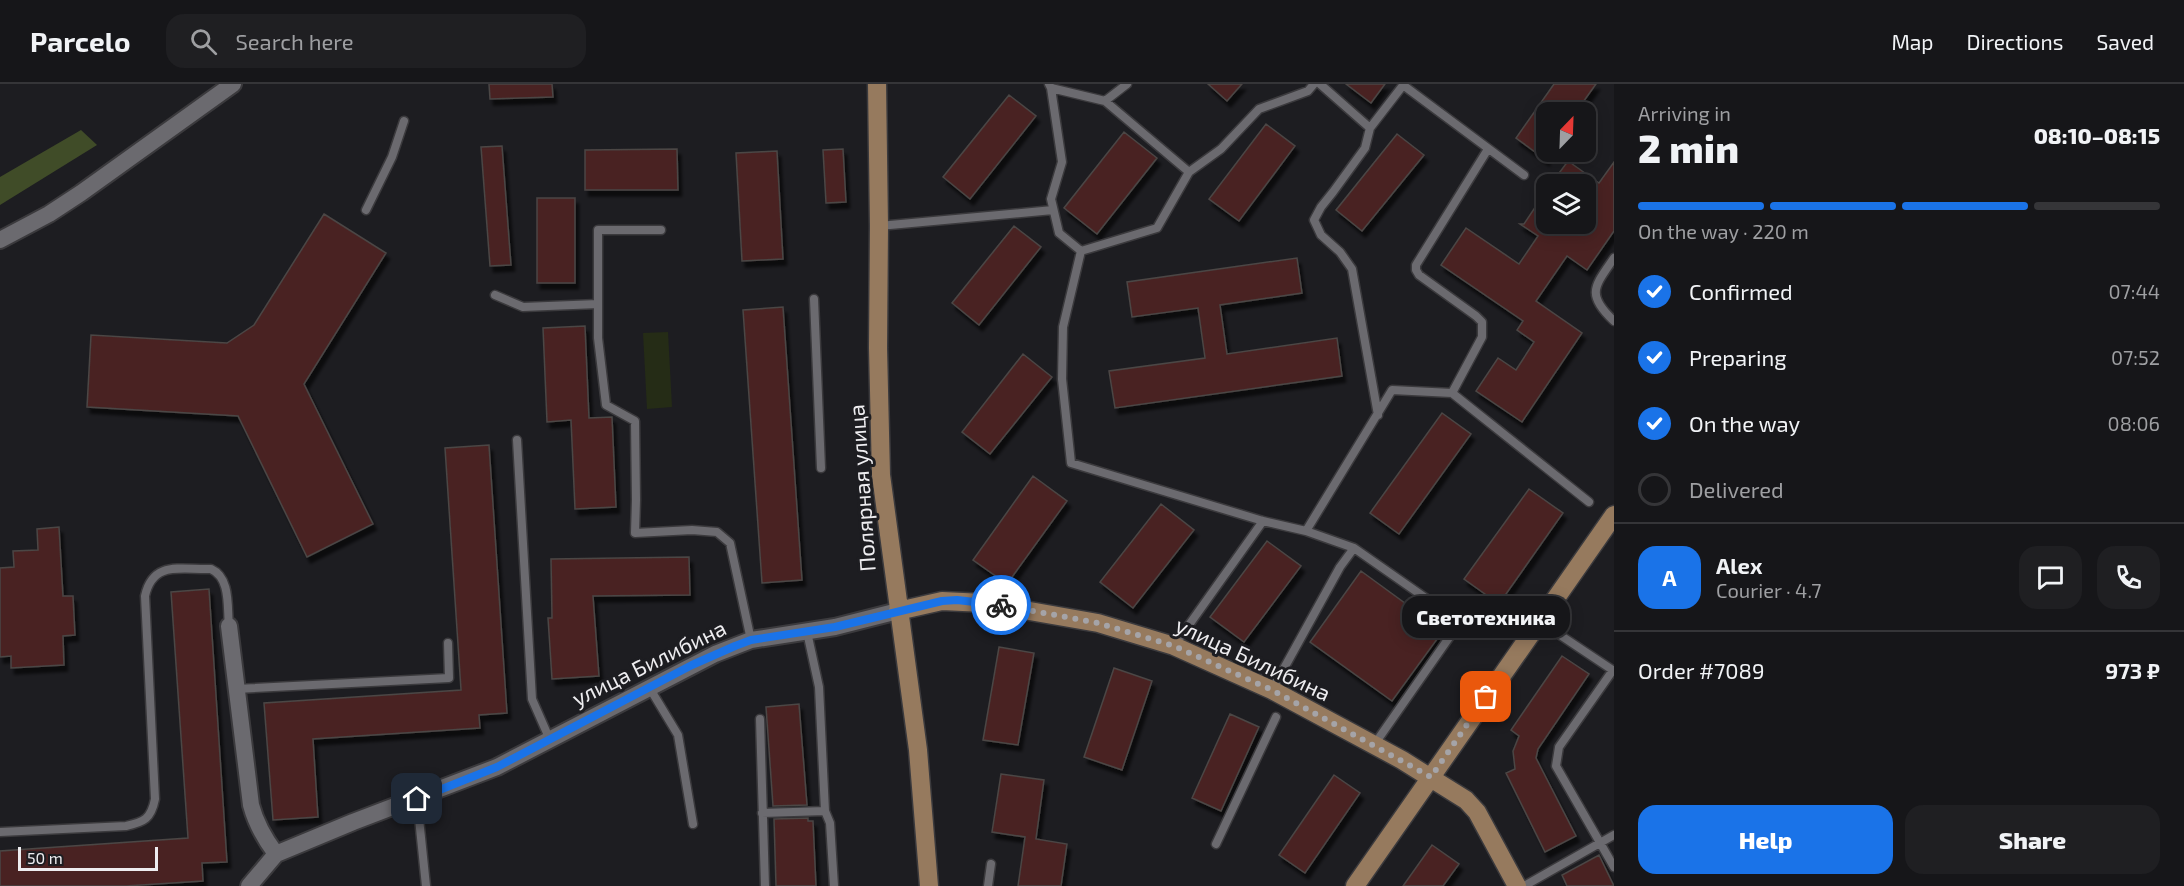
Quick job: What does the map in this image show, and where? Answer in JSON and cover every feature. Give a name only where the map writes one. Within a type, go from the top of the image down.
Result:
[{"type":"street","points":[[0,240],[49,214],[81,193],[233,84]]},
{"type":"street","name":"Полярная улица","points":[[877,84],[881,475],[918,750],[929,886]]},
{"type":"street","points":[[1355,886],[1614,515]]},
{"type":"street","name":"улица Билибина","points":[[249,886],[276,854],[497,767],[715,654],[751,640],[867,620],[942,601],[984,603],[1098,623],[1174,646],[1272,690],[1431,777],[1472,805],[1516,886]]},
{"type":"street","points":[[229,626],[251,805],[264,838],[276,854]]},
{"type":"lane","points":[[1105,102],[1127,84]]},
{"type":"lane","points":[[1081,251],[1156,228],[1189,172],[1221,149],[1259,109],[1308,91],[1314,84]]},
{"type":"lane","points":[[1320,84],[1370,128]]},
{"type":"lane","points":[[1378,414],[1352,269],[1340,252],[1321,235],[1314,220],[1321,207],[1365,148],[1370,128],[1404,85],[1524,175]]},
{"type":"lane","points":[[1081,251],[1059,233],[1053,210],[1051,199],[1062,162],[1050,86],[1105,102],[1189,172]]},
{"type":"lane","points":[[366,210],[392,157],[404,121]]},
{"type":"lane","points":[[1452,393],[1482,337],[1482,322],[1419,275],[1416,265],[1488,149]]},
{"type":"lane","points":[[879,226],[1053,210]]},
{"type":"lane","points":[[661,230],[598,230],[598,338],[606,405],[634,421],[635,533],[692,530],[717,532],[730,543],[751,640]]},
{"type":"lane","points":[[1081,251],[1063,327],[1062,379],[1071,463],[1263,521],[1306,531],[1353,548],[1460,622],[1374,745]]},
{"type":"lane","points":[[1614,258],[1599,280],[1595,292],[1598,303],[1614,321]]},
{"type":"lane","points":[[495,295],[523,307],[598,304]]},
{"type":"lane","points":[[814,299],[821,468]]},
{"type":"lane","points":[[1306,531],[1392,390],[1452,393],[1589,502]]},
{"type":"lane","points":[[518,440],[532,699],[550,740]]},
{"type":"lane","points":[[1174,646],[1263,521]]},
{"type":"lane","points":[[1272,690],[1340,567],[1353,548]]},
{"type":"lane","points":[[0,832],[126,826],[141,823],[152,812],[155,799],[146,596],[147,587],[154,575],[163,570],[211,569],[218,572],[224,579],[229,626]]},
{"type":"lane","points":[[1539,621],[1613,670],[1559,747],[1556,766],[1614,867]]},
{"type":"lane","points":[[807,632],[819,687],[825,812],[830,823],[834,886]]},
{"type":"lane","points":[[236,689],[449,678],[448,643]]},
{"type":"lane","points":[[649,687],[678,735],[693,824]]},
{"type":"lane","points":[[1216,844],[1276,717]]},
{"type":"lane","points":[[760,718],[765,886]]},
{"type":"lane","points":[[417,799],[426,886]]},
{"type":"lane","points":[[762,813],[825,812]]},
{"type":"lane","points":[[1524,886],[1614,835]]},
{"type":"lane","points":[[988,886],[991,864]]},
{"type":"green space","points":[[81,130],[97,145],[0,205],[0,177]]},
{"type":"green space","points":[[668,332],[672,407],[647,409],[643,333]]},
{"type":"building","points":[[489,84],[552,84],[553,97],[490,99]]},
{"type":"building","points":[[1208,84],[1242,84],[1227,101]]},
{"type":"building","points":[[1346,84],[1385,84],[1371,103]]},
{"type":"building","points":[[1554,84],[1596,84],[1583,102],[1541,102]]},
{"type":"building","points":[[1009,95],[1036,116],[970,199],[943,177]]},
{"type":"building","points":[[1536,110],[1536,153],[1516,138]]},
{"type":"building","points":[[1266,124],[1295,146],[1239,221],[1209,199]]},
{"type":"building","points":[[1124,132],[1157,158],[1097,234],[1064,208]]},
{"type":"building","points":[[1397,134],[1424,155],[1362,231],[1336,210]]},
{"type":"building","points":[[502,146],[511,265],[490,266],[481,147]]},
{"type":"building","points":[[677,149],[678,190],[585,190],[585,150]]},
{"type":"building","points":[[843,149],[846,202],[826,203],[823,150]]},
{"type":"building","points":[[777,151],[783,259],[742,261],[736,153]]},
{"type":"building","points":[[1569,162],[1586,174],[1558,174]]},
{"type":"building","points":[[1614,162],[1614,231],[1587,270],[1567,256],[1536,301],[1582,333],[1522,422],[1476,391],[1498,358],[1516,370],[1534,342],[1517,330],[1523,321],[1441,265],[1466,228],[1519,264],[1538,236],[1520,224],[1524,224],[1536,206],[1536,234],[1596,234],[1596,181],[1599,183]]},
{"type":"building","points":[[537,198],[575,198],[575,283],[537,283]]},
{"type":"building","points":[[324,214],[386,253],[304,384],[373,524],[307,557],[238,416],[87,407],[91,335],[227,343],[254,325]]},
{"type":"building","points":[[1014,226],[1041,247],[979,325],[952,303]]},
{"type":"building","points":[[1297,258],[1302,293],[1220,305],[1227,354],[1337,338],[1342,376],[1115,408],[1109,371],[1205,358],[1198,308],[1132,317],[1127,282]]},
{"type":"building","points":[[783,307],[802,580],[762,583],[743,310]]},
{"type":"building","points":[[585,326],[589,418],[612,417],[616,507],[575,509],[571,420],[547,422],[543,328]]},
{"type":"building","points":[[1023,354],[1052,377],[990,454],[962,432]]},
{"type":"building","points":[[1442,413],[1471,434],[1399,534],[1370,513]]},
{"type":"building","points":[[489,445],[507,713],[479,715],[480,728],[313,739],[318,817],[273,820],[264,703],[461,690],[445,448]]},
{"type":"building","points":[[1033,476],[1067,501],[1007,584],[973,560]]},
{"type":"building","points":[[1529,489],[1563,513],[1499,604],[1464,579]]},
{"type":"building","points":[[1161,504],[1194,530],[1133,608],[1100,582]]},
{"type":"building","points":[[59,527],[63,596],[73,596],[75,635],[63,636],[64,665],[11,668],[11,656],[0,657],[0,568],[14,567],[13,551],[38,550],[37,529]]},
{"type":"building","points":[[1267,541],[1301,566],[1244,642],[1210,617]]},
{"type":"building","points":[[689,557],[690,595],[593,596],[599,676],[552,679],[548,618],[552,618],[551,559]]},
{"type":"building","points":[[1361,571],[1443,631],[1392,701],[1310,642]]},
{"type":"building","points":[[209,589],[227,862],[202,863],[203,881],[126,886],[0,886],[0,851],[188,838],[171,592]]},
{"type":"building","points":[[999,647],[1034,653],[1018,745],[983,740]]},
{"type":"building","points":[[1562,656],[1589,674],[1538,749],[1536,758],[1576,836],[1545,852],[1506,773],[1515,769],[1513,751],[1519,736],[1511,730]]},
{"type":"building","points":[[1114,668],[1152,681],[1122,770],[1084,757]]},
{"type":"building","points":[[799,704],[807,805],[773,806],[766,707]]},
{"type":"building","points":[[1230,714],[1259,727],[1221,811],[1192,798]]},
{"type":"building","points":[[1001,774],[1044,780],[1036,839],[1067,844],[1061,886],[1018,886],[1025,837],[992,832]]},
{"type":"building","points":[[1334,775],[1360,793],[1305,873],[1279,855]]},
{"type":"building","points":[[808,818],[808,821],[813,821],[816,886],[776,886],[774,819]]},
{"type":"building","points":[[1432,845],[1459,864],[1443,886],[1403,886]]},
{"type":"building","points":[[1599,855],[1614,886],[1567,886],[1562,875]]},
{"type":"way so far","points":[[1001,605],[1098,623],[1174,646],[1272,690],[1431,777],[1486,697]]},
{"type":"place","name":"Светотехника","points":[[1486,697]]},
{"type":"route","points":[[417,799],[497,767],[692,665],[751,640],[835,627],[942,601],[957,600],[1001,605]]}]
